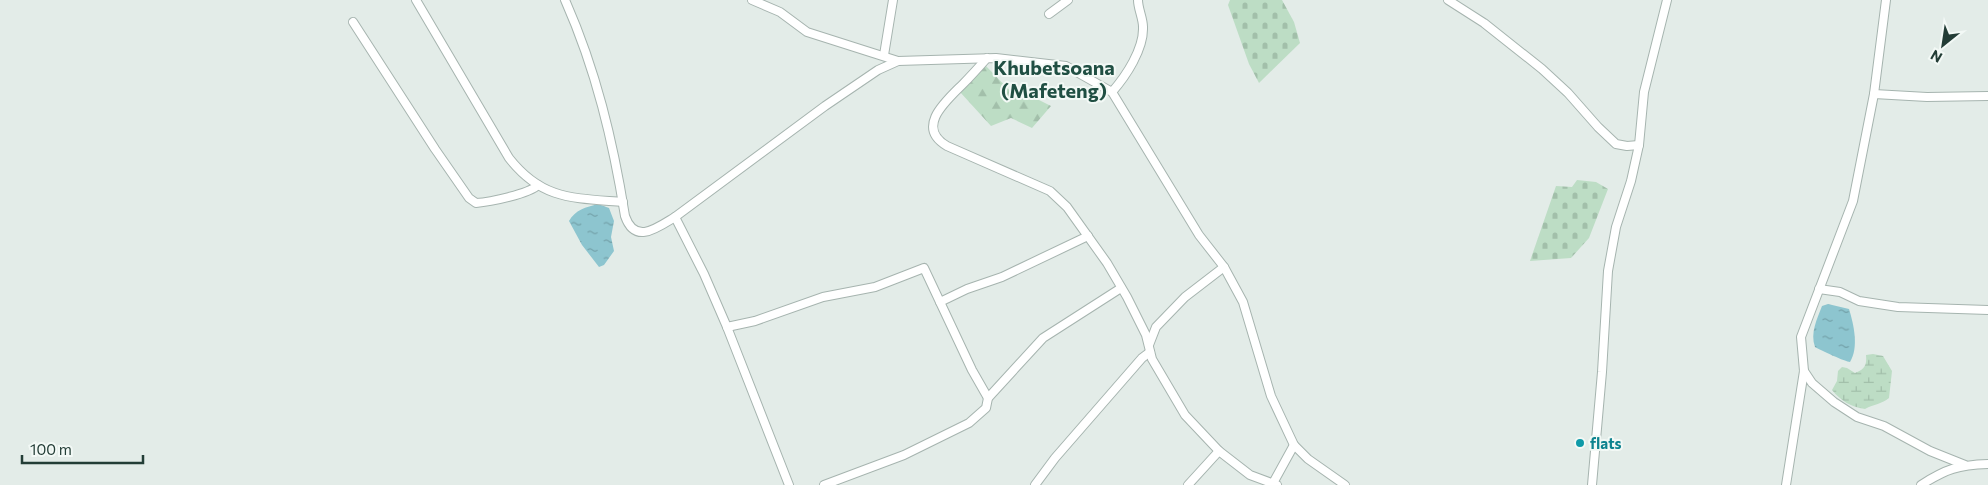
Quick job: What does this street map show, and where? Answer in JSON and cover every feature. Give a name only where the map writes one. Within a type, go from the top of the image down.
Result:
[{"type":"street","points":[[416,0],[509,158],[521,173],[538,185],[565,197],[622,202]]},
{"type":"street","points":[[566,0],[596,80],[608,125],[628,226],[634,231],[652,231],[675,217],[826,106],[878,70],[898,61],[987,58],[1066,66],[1112,92],[1199,235],[1224,267],[1242,302],[1271,396],[1294,445],[1308,459],[1345,485]]},
{"type":"street","points":[[752,0],[780,12],[808,32],[898,61]]},
{"type":"street","points":[[884,55],[893,0]]},
{"type":"street","points":[[1049,14],[1068,0]]},
{"type":"street","points":[[1112,92],[1120,83],[1142,41],[1144,26],[1138,9],[1138,0]]},
{"type":"street","points":[[1448,0],[1484,23],[1542,68],[1616,144],[1627,146],[1639,145]]},
{"type":"street","points":[[1592,485],[1602,372],[1608,271],[1616,227],[1631,181],[1639,145],[1644,92],[1667,0]]},
{"type":"street","points":[[1786,485],[1804,371],[1801,337],[1853,201],[1874,94],[1886,0]]},
{"type":"street","points":[[353,22],[469,198],[476,203],[501,199],[534,189],[538,185]]},
{"type":"street","points":[[987,58],[937,112],[933,124],[939,141],[1050,191],[1067,207],[1107,263],[1131,304],[1150,348],[1152,359],[1185,415],[1219,452],[1250,475],[1274,484],[1294,445]]},
{"type":"street","points":[[1874,94],[1927,97],[1988,96]]},
{"type":"street","points":[[675,217],[704,274],[727,327],[789,485]]},
{"type":"street","points":[[940,302],[967,289],[1002,276],[1088,236]]},
{"type":"street","points":[[1035,485],[1055,458],[1150,348],[1156,327],[1185,297],[1224,267]]},
{"type":"street","points":[[727,327],[755,321],[823,297],[875,287],[924,268],[972,370],[988,398]]},
{"type":"street","points":[[824,485],[904,455],[969,422],[986,408],[988,398],[1043,338],[1121,288]]},
{"type":"street","points":[[1819,289],[1840,292],[1859,301],[1898,307],[1988,310]]},
{"type":"street","points":[[1804,371],[1812,383],[1826,396],[1857,417],[1884,426],[1930,451],[1965,465]]},
{"type":"street","points":[[1188,485],[1219,452]]},
{"type":"street","points":[[1921,485],[1941,472],[1965,465],[1988,464]]},
{"type":"green space","points":[[1230,0],[1282,0],[1294,22],[1300,43],[1259,83],[1249,64],[1228,5]]},
{"type":"green space","points":[[985,65],[1018,99],[1031,96],[1051,106],[1032,128],[1011,118],[991,126],[960,92]]},
{"type":"green space","points":[[1577,180],[1596,182],[1608,189],[1589,238],[1571,258],[1530,261],[1556,186],[1572,187]]},
{"type":"green space","points":[[1866,355],[1883,356],[1892,371],[1889,398],[1884,402],[1865,409],[1855,407],[1843,400],[1832,390],[1837,381],[1838,371],[1842,367],[1855,373],[1865,366]]},
{"type":"water","points":[[598,204],[609,208],[614,221],[611,237],[614,251],[604,265],[599,267],[582,245],[569,221],[578,212]]},
{"type":"water","points":[[1828,304],[1849,309],[1855,343],[1850,362],[1815,347],[1813,337],[1816,321],[1822,306]]},
{"type":"place","name":"flats","points":[[1580,443]]},
{"type":"district","name":"Khubetsoana (Mafeteng)","points":[[1054,78]]}]
